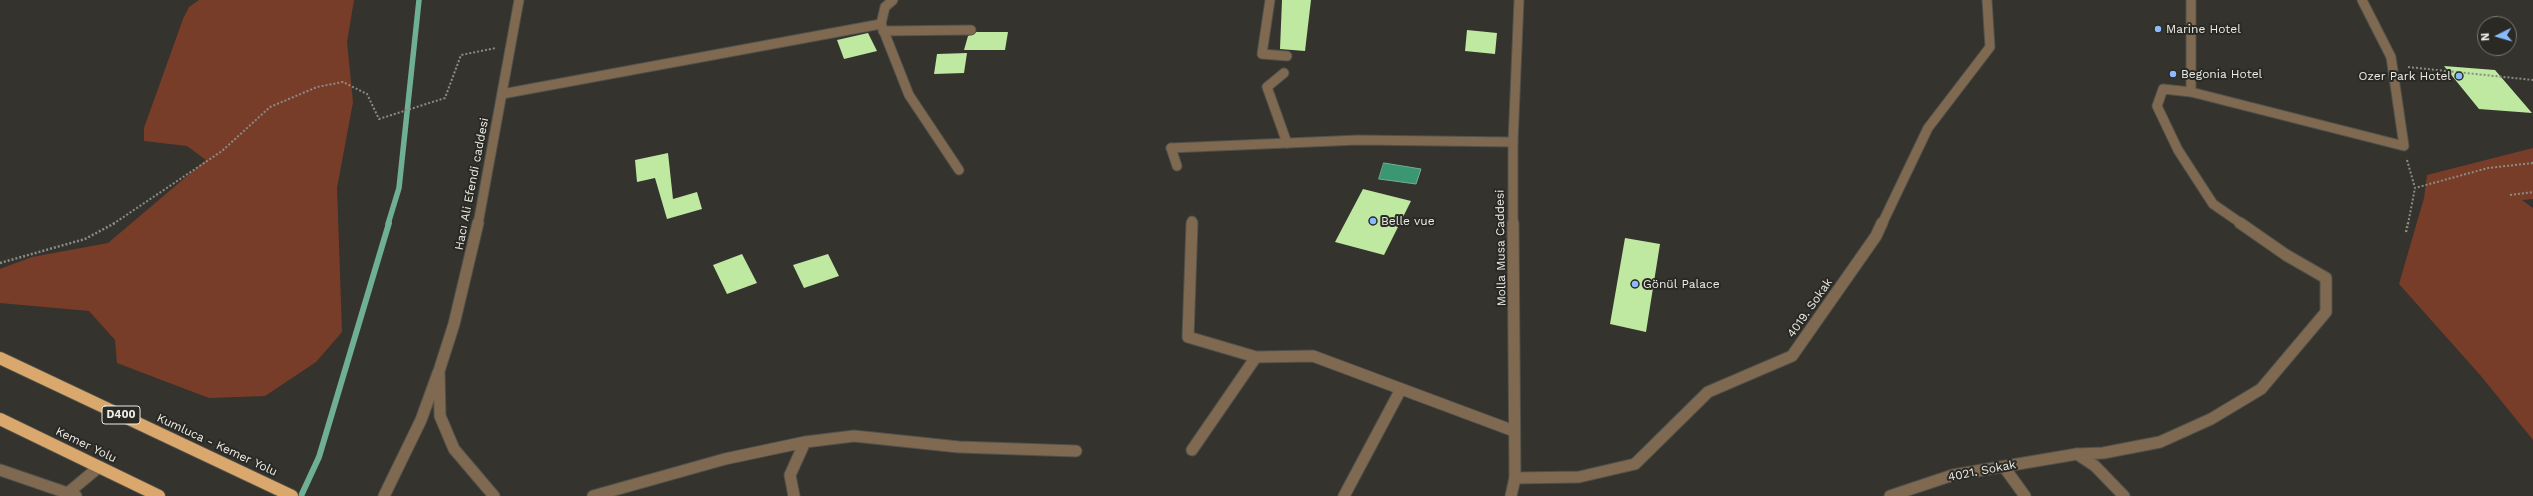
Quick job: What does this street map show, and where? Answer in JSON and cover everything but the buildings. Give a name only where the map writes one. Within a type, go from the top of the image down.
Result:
[{"type":"highway","name":"Kumluca - Kemer Yolu","points":[[0,358],[292,496]]},
{"type":"highway","name":"Kemer Yolu","points":[[0,419],[159,496]]},
{"type":"street","name":"Hacı Ali Efendi caddesi","points":[[384,496],[421,420],[454,324],[485,195],[519,0]]},
{"type":"street","points":[[893,0],[885,7],[882,27],[909,95],[959,170]]},
{"type":"street","points":[[1270,0],[1262,54],[1288,56]]},
{"type":"street","name":"Molla Musa Caddesi","points":[[1511,496],[1515,478],[1513,142],[1519,0]]},
{"type":"street","name":"4019. Sokak","points":[[1515,478],[1579,477],[1635,464],[1708,392],[1792,356],[1876,236],[1928,128],[1990,47],[1987,0]]},
{"type":"street","points":[[2191,0],[2191,92],[2404,146],[2391,57],[2362,0]]},
{"type":"street","points":[[502,94],[882,27],[971,30]]},
{"type":"street","points":[[1284,73],[1267,87],[1287,143]]},
{"type":"street","name":"4021. Sokak","points":[[1890,496],[1953,475],[2077,454],[2103,453],[2160,442],[2211,419],[2261,390],[2326,312],[2326,278],[2286,255],[2213,204],[2178,150],[2157,106],[2163,89],[2191,92]]},
{"type":"street","points":[[1177,166],[1172,148],[1358,140],[1513,142]]},
{"type":"street","points":[[1192,221],[1188,337],[1256,357],[1312,356],[1514,431]]},
{"type":"street","points":[[1192,450],[1256,357]]},
{"type":"street","points":[[439,371],[440,416],[454,449],[494,496]]},
{"type":"street","points":[[1344,496],[1401,389]]},
{"type":"street","points":[[593,496],[725,459],[805,442],[854,436],[959,447],[1076,450]]},
{"type":"street","points":[[794,496],[790,476],[805,442]]},
{"type":"street","points":[[2077,454],[2095,466],[2124,496]]},
{"type":"street","points":[[0,470],[72,494],[99,467]]},
{"type":"street","points":[[2004,467],[2025,496]]},
{"type":"path","points":[[0,263],[86,239],[125,218],[222,151],[270,107],[317,87],[343,82],[367,94],[379,119],[446,98],[461,55],[511,44]]},
{"type":"path","points":[[2392,66],[2533,80]]},
{"type":"path","points":[[2404,146],[2415,188],[2406,232]]},
{"type":"path","points":[[2415,188],[2435,184],[2461,174],[2518,162],[2533,163]]},
{"type":"path","points":[[2510,195],[2533,192]]},
{"type":"shaded area","points":[[199,0],[354,0],[347,42],[353,102],[337,188],[342,332],[316,362],[265,396],[209,398],[117,363],[115,340],[89,311],[0,303],[0,269],[32,257],[108,243],[206,160],[187,146],[144,141],[144,128],[183,19],[189,7]]},
{"type":"shaded area","points":[[2533,148],[2533,199],[2522,200],[2533,208],[2533,440],[2481,376],[2399,284],[2424,198],[2427,175]]},
{"type":"shaded area","points":[[1384,163],[1421,169],[1416,184],[1379,179]]},
{"type":"waterway","points":[[388,224],[399,188],[419,0]]},
{"type":"waterway","points":[[301,496],[319,457],[389,223]]},
{"type":"place","name":"Marine Hotel","points":[[2158,29]]},
{"type":"place","name":"Begonia Hotel","points":[[2173,74]]},
{"type":"place","name":"Ozer Park Hotel","points":[[2459,76]]},
{"type":"place","name":"Belle vue","points":[[1373,221]]},
{"type":"place","name":"Gönül Palace","points":[[1635,284]]}]
